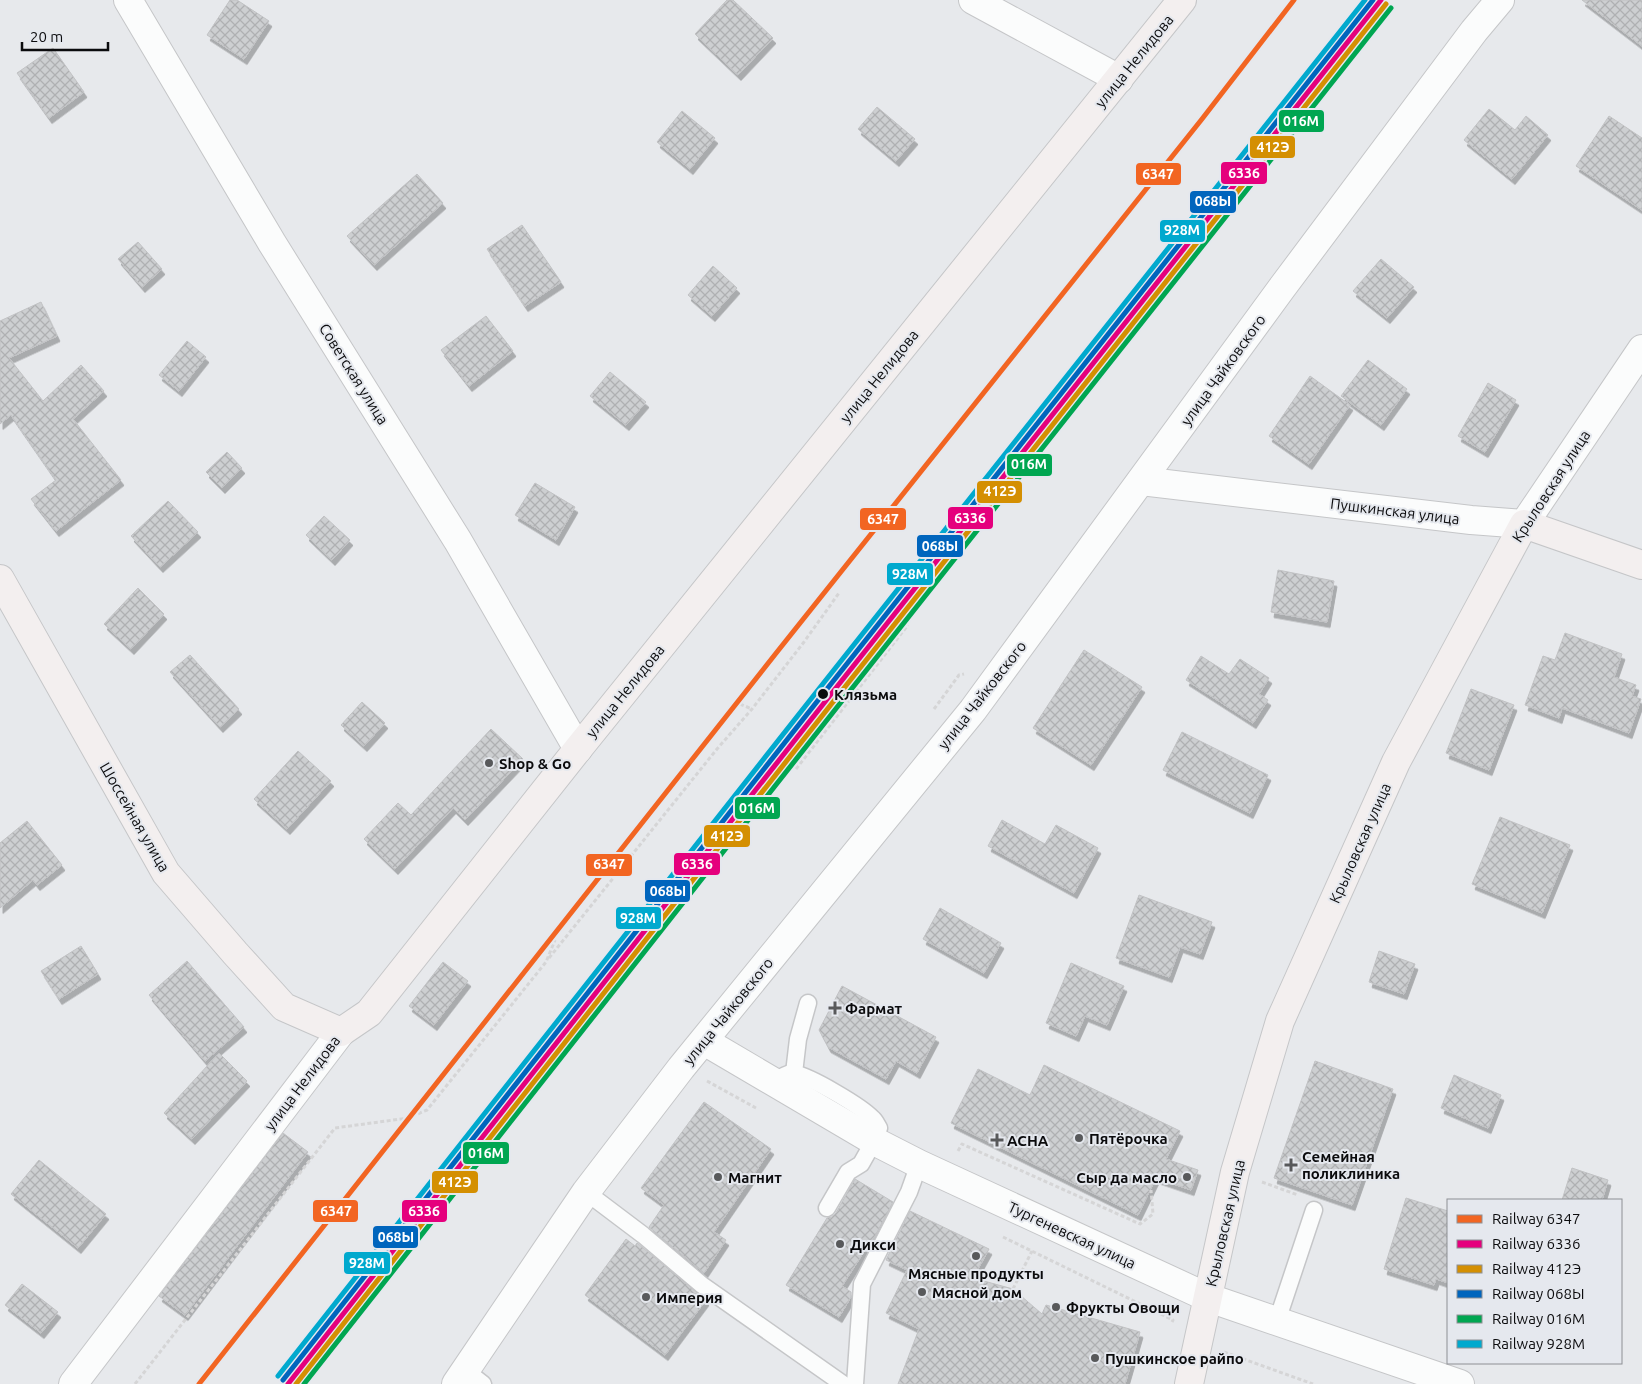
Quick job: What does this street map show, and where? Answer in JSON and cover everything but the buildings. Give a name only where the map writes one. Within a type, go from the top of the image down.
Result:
[{"type":"main road","name":"улица Нелидова","points":[[341,1032],[369,1013],[578,749],[1182,0]]},
{"type":"main road","name":"Пушкинская улица","points":[[1524,524],[1642,565]]},
{"type":"main road","name":"Крыловская улица","points":[[1189,1384],[1235,1172],[1280,1021],[1396,762],[1524,524]]},
{"type":"main road","name":"Шоссейная улица","points":[[0,579],[166,873],[284,1007],[341,1032]]},
{"type":"street","name":"Советская улица","points":[[128,0],[272,243],[458,541],[578,749]]},
{"type":"street","points":[[973,0],[1119,79]]},
{"type":"street","name":"улица Чайковского","points":[[468,1379],[586,1192],[681,1068],[973,710],[1281,289],[1474,31],[1500,0]]},
{"type":"street","name":"Крыловская улица","points":[[1524,524],[1642,349]]},
{"type":"street","name":"Пушкинская улица","points":[[1141,481],[1471,520],[1524,524]]},
{"type":"street","name":"улица Нелидова","points":[[74,1384],[341,1032]]},
{"type":"street","name":"Тургеневская улица","points":[[704,1041],[785,1078],[874,1141],[919,1164],[1209,1298],[1460,1384]]},
{"type":"lane","points":[[785,1078],[808,1003]]},
{"type":"lane","points":[[827,1208],[848,1172],[861,1164],[874,1141]]},
{"type":"lane","points":[[856,1384],[862,1284],[909,1192],[919,1164]]},
{"type":"lane","points":[[586,1192],[643,1235],[702,1285],[844,1384]]},
{"type":"lane","points":[[1277,1321],[1314,1210]]},
{"type":"path","points":[[135,1384],[335,1128],[408,1118],[427,1110],[711,757],[752,709],[839,593]]},
{"type":"path","points":[[796,769],[908,625]]},
{"type":"path","points":[[932,712],[959,675]]},
{"type":"path","points":[[740,704],[752,709]]},
{"type":"path","points":[[546,962],[555,940]]},
{"type":"path","points":[[705,1080],[757,1108]]},
{"type":"path","points":[[962,1144],[1140,1224],[1152,1214],[1151,1190]]},
{"type":"path","points":[[997,1234],[1173,1320],[1171,1326]]},
{"type":"path","points":[[1013,1289],[1032,1251]]},
{"type":"path","points":[[1221,1351],[1313,1384]]},
{"type":"rail line","name":"6347","points":[[199,1384],[777,652],[1202,119],[1294,0]]},
{"type":"rail line","name":"928М","points":[[278,1376],[818,690],[1365,0]]},
{"type":"rail line","name":"068Ы","points":[[283,1380],[1373,0]]},
{"type":"rail line","name":"6336","points":[[288,1384],[1381,0]]},
{"type":"rail line","name":"412Э","points":[[296,1384],[1386,4]]},
{"type":"rail line","name":"016М","points":[[304,1384],[1391,8]]},
{"type":"place","name":"Клязьма","points":[[823,694]]},
{"type":"place","name":"Shop & Go","points":[[489,763]]},
{"type":"place","name":"Фармат","points":[[835,1008]]},
{"type":"place","name":"Пятёрочка","points":[[1079,1138]]},
{"type":"place","name":"АСНА","points":[[997,1140]]},
{"type":"place","name":"Семейная поликлиника","points":[[1291,1165]]},
{"type":"place","name":"Магнит","points":[[718,1177]]},
{"type":"place","name":"Сыр да масло","points":[[1187,1177]]},
{"type":"place","name":"Дикси","points":[[840,1244]]},
{"type":"place","name":"Мясные продукты","points":[[976,1256]]},
{"type":"place","name":"Мясной дом","points":[[922,1292]]},
{"type":"place","name":"Империя","points":[[646,1297]]},
{"type":"place","name":"Фрукты Овощи","points":[[1056,1307]]},
{"type":"place","name":"Пушкинское райпо","points":[[1095,1358]]}]
